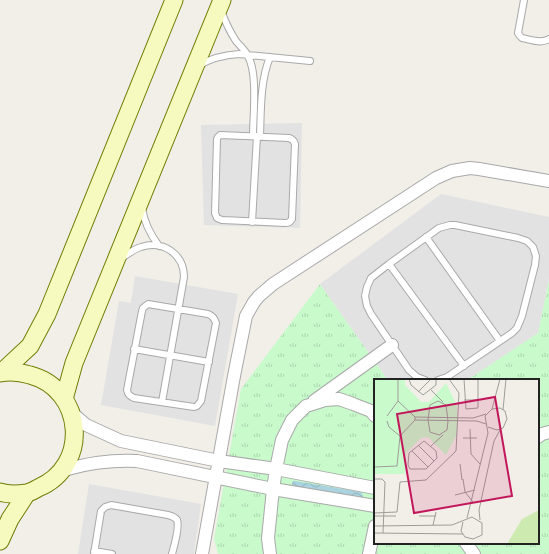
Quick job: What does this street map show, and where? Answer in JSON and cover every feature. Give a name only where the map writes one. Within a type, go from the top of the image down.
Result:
[{"type":"street","points":[[1,373],[30,346],[47,314],[174,0]]},
{"type":"street","points":[[0,492],[6,494],[27,493],[46,485],[61,472],[69,458],[74,443],[75,428],[68,406],[74,363],[221,3]]},
{"type":"street","points":[[202,554],[215,476],[246,316],[254,302],[266,289],[444,174],[461,169],[479,169],[549,181]]},
{"type":"street","points":[[270,554],[268,538],[272,489],[282,440],[292,420],[306,406],[392,345]]},
{"type":"street","points":[[1,373],[20,372],[37,376],[53,386],[68,406],[86,425],[121,441],[219,461],[276,469],[374,488]]},
{"type":"street","points":[[306,406],[325,400],[340,399],[371,411],[374,415]]},
{"type":"street","points":[[539,436],[549,432]]},
{"type":"street","points":[[61,472],[82,465],[100,462],[137,460],[272,489],[374,506]]},
{"type":"street","points":[[0,541],[10,519],[27,493]]},
{"type":"street","points":[[368,554],[374,530]]},
{"type":"street","points":[[467,544],[474,554]]},
{"type":"lane","points":[[524,0],[519,30],[520,36],[522,38],[542,42],[549,39]]},
{"type":"lane","points":[[221,3],[226,24],[236,41],[248,55],[252,67],[256,136]]},
{"type":"lane","points":[[194,68],[211,59],[229,55],[248,55],[310,61]]},
{"type":"lane","points":[[252,222],[256,136],[265,70],[270,58]]},
{"type":"lane","points":[[222,135],[292,139],[295,144],[291,221],[288,223],[252,222],[219,220],[217,218],[215,213],[217,139],[222,135]]},
{"type":"lane","points":[[141,199],[147,226],[159,246]]},
{"type":"lane","points":[[422,379],[417,377],[409,370],[366,306],[365,296],[371,278],[439,228],[450,225],[456,225],[527,241],[533,248],[536,256],[535,265],[522,316],[517,328],[464,366],[447,377],[441,379]]},
{"type":"lane","points":[[426,237],[500,341]]},
{"type":"lane","points":[[115,262],[135,249],[152,245],[171,250],[180,258],[184,269],[179,309],[162,402]]},
{"type":"lane","points":[[389,264],[464,366]]},
{"type":"lane","points":[[148,304],[208,314],[212,316],[216,323],[201,401],[194,407],[131,397],[126,390],[134,349],[142,311],[148,304]]},
{"type":"lane","points":[[134,349],[209,362]]},
{"type":"lane","points":[[112,554],[94,552],[101,514],[103,509],[111,505],[171,515],[176,519],[178,524],[172,554]]},
{"type":"green space","points":[[549,278],[549,554],[218,554],[214,539],[241,389],[320,284],[387,379],[374,379],[374,544],[539,544],[539,379],[469,379],[538,333]]},
{"type":"shaded area","points":[[302,123],[300,228],[204,225],[201,125]]},
{"type":"shaded area","points":[[441,194],[549,217],[549,278],[538,333],[469,379],[387,379],[320,284]]},
{"type":"shaded area","points":[[135,276],[238,294],[215,426],[101,405],[119,301],[131,303]]},
{"type":"shaded area","points":[[89,484],[201,504],[194,554],[78,554]]},
{"type":"water","points":[[293,481],[361,492],[363,496],[362,498],[292,486]]}]
